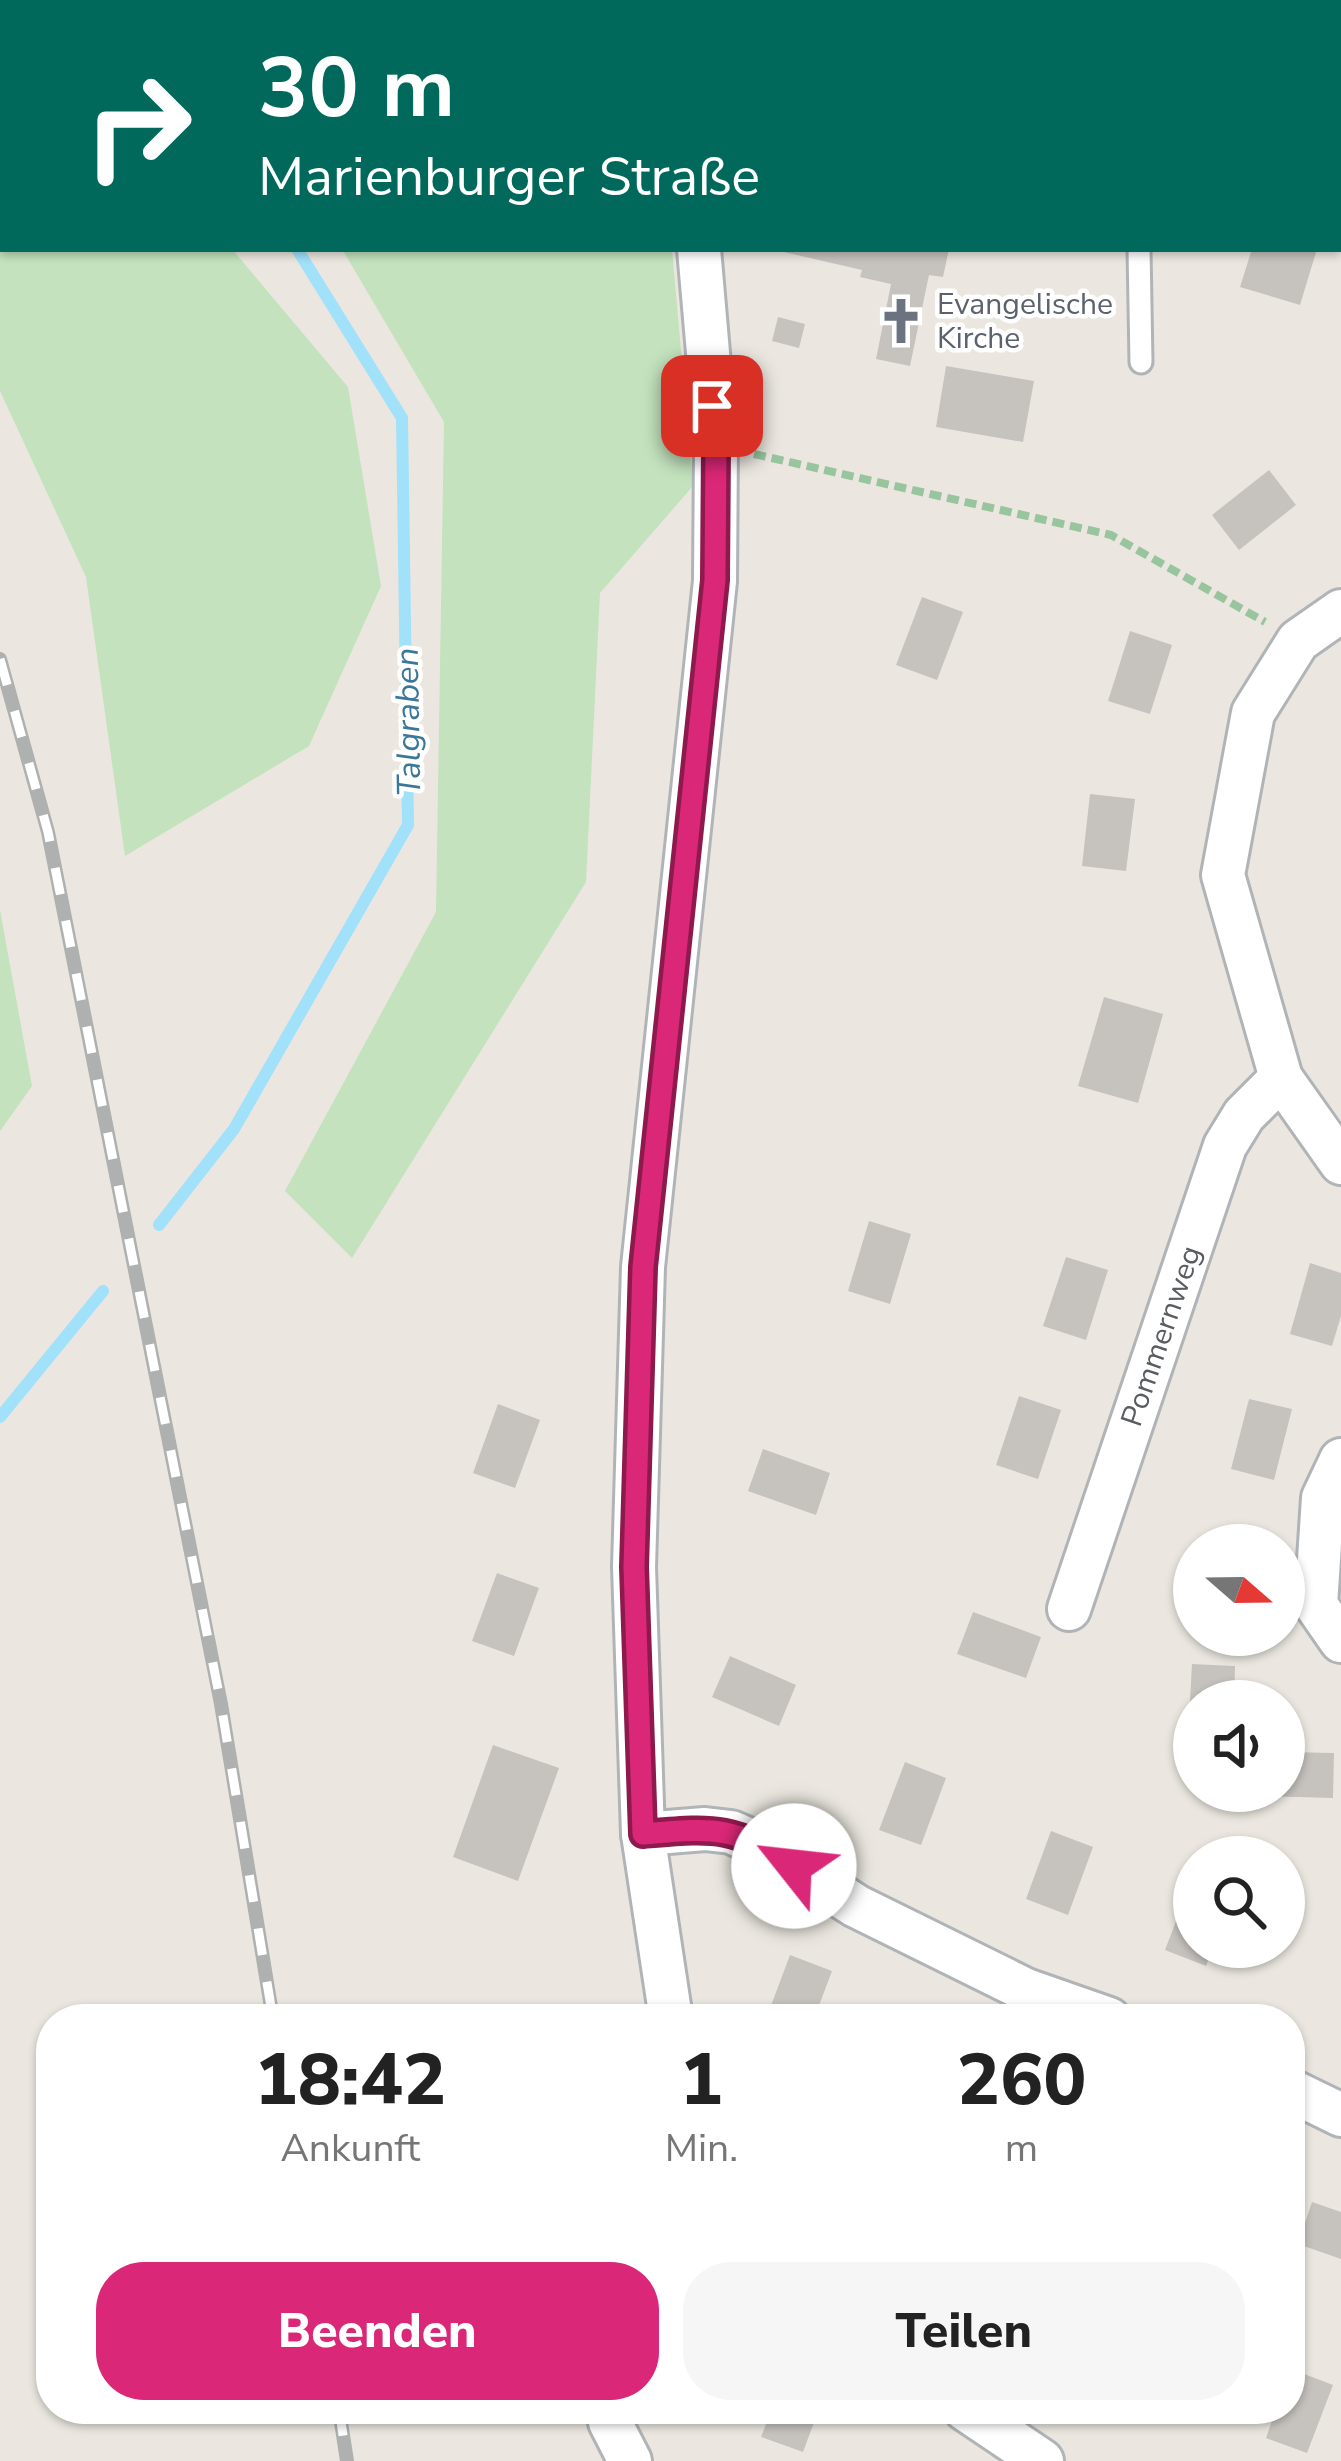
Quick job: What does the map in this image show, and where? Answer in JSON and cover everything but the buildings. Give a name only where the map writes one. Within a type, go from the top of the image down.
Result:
[{"type":"street","points":[[669,2004],[643,1834],[634,1567],[643,1267],[715,580],[716,445],[699,252]]},
{"type":"street","points":[[1341,610],[1298,641],[1253,713],[1223,875],[1281,1078],[1341,1163]]},
{"type":"street","name":"Pommernweg","points":[[1069,1609],[1226,1146],[1244,1115],[1281,1078]]},
{"type":"street","points":[[1341,1460],[1323,1498],[1316,1605],[1341,1641]]},
{"type":"street","points":[[643,1834],[731,1832],[763,1846],[856,1906],[1026,1990],[1066,2004]]},
{"type":"street","points":[[1305,2097],[1341,2115]]},
{"type":"street","points":[[611,2424],[630,2461]]},
{"type":"street","points":[[987,2424],[1042,2461]]},
{"type":"lane","points":[[1139,252],[1141,362]]},
{"type":"path","points":[[716,445],[1111,536],[1298,641]]},
{"type":"green space","points":[[0,252],[235,252],[348,387],[381,586],[309,746],[125,856],[86,577],[0,391]]},
{"type":"green space","points":[[344,252],[672,252],[693,486],[600,593],[586,882],[352,1258],[285,1191],[436,912],[444,422]]},
{"type":"green space","points":[[0,910],[32,1086],[0,1131]]},
{"type":"waterway","name":"Talgraben","points":[[159,1225],[234,1129],[408,825],[402,418],[299,252]]},
{"type":"waterway","name":"Talgraben","points":[[0,1417],[103,1291]]},
{"type":"railway","points":[[0,659],[48,832],[221,1704],[271,2004]]},
{"type":"railway","points":[[341,2424],[347,2461]]},
{"type":"place","name":"Evangelische Kirche","points":[[901,321]]},
{"type":"route","points":[[712,406],[715,580],[643,1267],[634,1567],[643,1834],[731,1832],[794,1866]]}]
